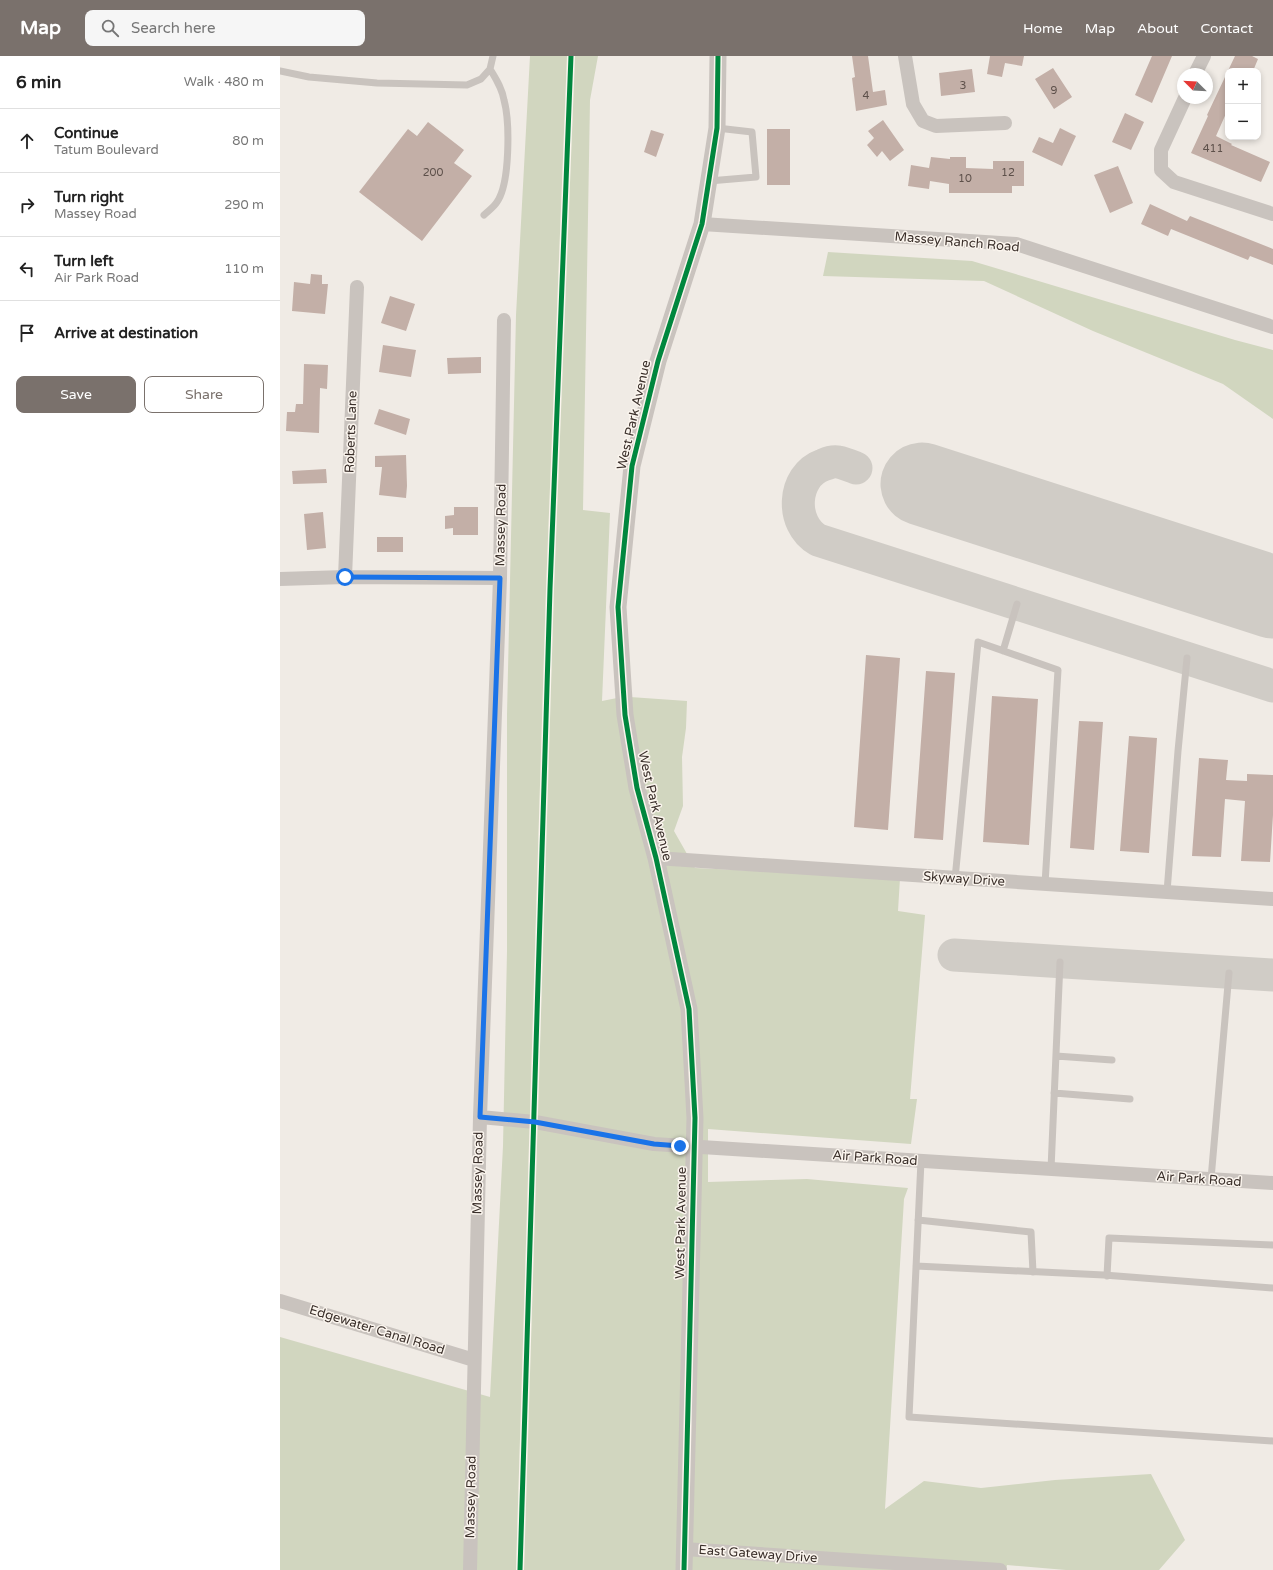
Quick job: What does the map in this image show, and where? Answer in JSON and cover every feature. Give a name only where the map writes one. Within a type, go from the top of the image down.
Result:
[{"type":"street","name":"West Park Avenue","points":[[684,1570],[695,1118],[689,1009],[656,858],[637,788],[625,715],[618,607],[632,466],[658,361],[702,224],[717,128],[718,56]]},
{"type":"street","points":[[905,56],[913,104],[923,121],[936,126],[1004,123]]},
{"type":"street","points":[[1198,68],[1204,56]]},
{"type":"street","points":[[1182,104],[1161,150],[1160,170],[1174,182],[1273,214]]},
{"type":"street","name":"Massey Ranch Road","points":[[702,224],[1016,244],[1273,327]]},
{"type":"street","name":"Roberts Lane","points":[[345,577],[357,287]]},
{"type":"street","name":"Massey Road","points":[[470,1570],[480,1117],[500,578],[504,320]]},
{"type":"street","points":[[280,579],[345,577],[500,578]]},
{"type":"street","name":"Skyway Drive","points":[[656,858],[1273,899]]},
{"type":"street","name":"Air Park Road","points":[[480,1117],[535,1122],[654,1144],[1273,1183]]},
{"type":"street","name":"Edgewater Canal Road","points":[[280,1301],[474,1360]]},
{"type":"street","name":"East Gateway Drive","points":[[684,1549],[1000,1570]]},
{"type":"lane","points":[[280,71],[309,77],[377,83],[467,85],[481,79],[490,69],[493,56]]},
{"type":"lane","points":[[484,216],[497,202],[502,191],[507,163],[507,123],[504,100],[499,82],[490,69]]},
{"type":"lane","points":[[709,181],[756,177],[752,132],[717,128]]},
{"type":"lane","points":[[1003,651],[1017,604]]},
{"type":"lane","points":[[955,879],[978,642],[1058,670],[1046,884]]},
{"type":"lane","points":[[1167,892],[1187,658]]},
{"type":"lane","points":[[1051,1169],[1060,962]]},
{"type":"lane","points":[[1211,1179],[1229,973]]},
{"type":"lane","points":[[1056,1056],[1112,1060]]},
{"type":"lane","points":[[1054,1093],[1130,1099]]},
{"type":"lane","points":[[921,1161],[909,1417],[1273,1440]]},
{"type":"lane","points":[[918,1220],[1031,1232],[1033,1272]]},
{"type":"lane","points":[[1107,1276],[1109,1238],[1273,1245]]},
{"type":"lane","points":[[916,1266],[1107,1276],[1273,1288]]},
{"type":"green space","points":[[530,56],[598,56],[590,100],[583,510],[610,513],[602,701],[617,698],[649,859],[682,1009],[688,1117],[677,1570],[280,1570],[280,1337],[490,1397],[503,1146],[507,951],[507,714],[516,315]]},
{"type":"green space","points":[[828,252],[972,261],[1273,350],[1273,419],[1223,384],[1093,331],[984,281],[823,276]]},
{"type":"green space","points":[[630,697],[687,701],[686,728],[682,757],[683,806],[674,831],[695,868],[900,878],[898,911],[925,915],[910,1099],[917,1099],[911,1144],[708,1129],[708,1182],[807,1179],[908,1188],[904,1199],[885,1509],[924,1481],[981,1488],[1055,1480],[1151,1474],[1185,1540],[1159,1570],[1066,1570],[1007,1565],[1006,1570],[691,1570],[702,1118],[644,787]]},
{"type":"building","points":[[852,56],[868,56],[873,92],[885,90],[887,105],[856,111],[852,78],[855,77]]},
{"type":"building","points":[[990,56],[1024,56],[1022,66],[1005,63],[1002,77],[987,74]]},
{"type":"building","points":[[1152,56],[1172,56],[1152,103],[1135,95]]},
{"type":"building","points":[[1235,56],[1252,56],[1258,59],[1254,68],[1229,68]]},
{"type":"building","points":[[1053,68],[1072,97],[1054,109],[1035,79]]},
{"type":"building","points":[[972,69],[975,92],[941,96],[939,73]]},
{"type":"building","points":[[1225,77],[1225,116],[1216,136],[1232,144],[1231,145],[1270,162],[1261,182],[1191,153]]},
{"type":"building","points":[[1125,113],[1144,122],[1131,150],[1112,142]]},
{"type":"building","points":[[883,120],[904,150],[890,161],[882,151],[877,157],[867,145],[874,138],[868,131]]},
{"type":"building","points":[[428,122],[464,150],[454,163],[472,176],[422,241],[359,192],[408,129],[417,136]]},
{"type":"building","points":[[1060,128],[1076,136],[1062,166],[1032,152],[1039,137],[1053,143]]},
{"type":"building","points":[[767,129],[790,129],[790,185],[767,185]]},
{"type":"building","points":[[651,130],[664,134],[656,157],[644,152]]},
{"type":"building","points":[[931,157],[950,159],[950,157],[966,157],[966,168],[993,169],[993,161],[1024,161],[1024,186],[1012,186],[1012,193],[949,193],[949,184],[930,181],[929,189],[908,186],[911,165],[929,168]]},
{"type":"building","points":[[1118,166],[1133,203],[1110,213],[1094,175]]},
{"type":"building","points":[[1150,204],[1187,221],[1190,216],[1273,249],[1273,265],[1250,256],[1248,260],[1171,229],[1168,236],[1141,224]]},
{"type":"building","points":[[311,274],[322,275],[322,284],[328,284],[325,314],[292,311],[294,282],[310,284]]},
{"type":"building","points":[[390,296],[415,304],[406,331],[381,323]]},
{"type":"building","points":[[383,345],[416,350],[411,377],[379,372]]},
{"type":"building","points":[[481,357],[481,373],[448,374],[447,358]]},
{"type":"building","points":[[304,364],[328,365],[327,389],[320,388],[319,433],[286,431],[287,412],[295,412],[296,404],[303,404]]},
{"type":"building","points":[[379,409],[410,419],[406,435],[374,424]]},
{"type":"building","points":[[406,455],[406,498],[379,495],[382,467],[375,467],[375,456]]},
{"type":"building","points":[[326,469],[327,483],[293,484],[292,471]]},
{"type":"building","points":[[454,507],[478,507],[478,535],[453,535],[453,528],[445,529],[445,516],[454,515]]},
{"type":"building","points":[[323,512],[326,548],[307,550],[304,514]]},
{"type":"building","points":[[377,537],[403,537],[403,552],[377,552]]},
{"type":"building","points":[[866,655],[900,658],[888,830],[854,827]]},
{"type":"building","points":[[926,671],[955,673],[943,840],[914,838]]},
{"type":"building","points":[[992,696],[1038,699],[1029,845],[983,842]]},
{"type":"building","points":[[1079,721],[1103,722],[1094,850],[1070,848]]},
{"type":"building","points":[[1129,736],[1157,738],[1149,853],[1120,851]]},
{"type":"building","points":[[1199,758],[1228,760],[1226,780],[1247,781],[1247,774],[1273,775],[1273,815],[1270,862],[1241,861],[1245,801],[1225,799],[1221,857],[1192,856]]},
{"type":"taxiway","points":[[856,468],[840,462],[830,462],[813,471],[805,479],[800,489],[798,501],[799,512],[809,533],[818,540],[1273,686]]},
{"type":"taxiway","points":[[954,955],[1273,975]]},
{"type":"runway","points":[[922,484],[1273,597]]},
{"type":"cycle path","points":[[520,1570],[550,589],[571,56]]},
{"type":"cycle path","points":[[684,1570],[695,1118],[689,1009],[656,858],[637,788],[625,715],[618,607],[632,466],[658,361],[702,224],[717,128],[718,56]]},
{"type":"route","points":[[345,577],[500,578],[480,1117],[535,1122],[654,1144],[680,1146]]}]
